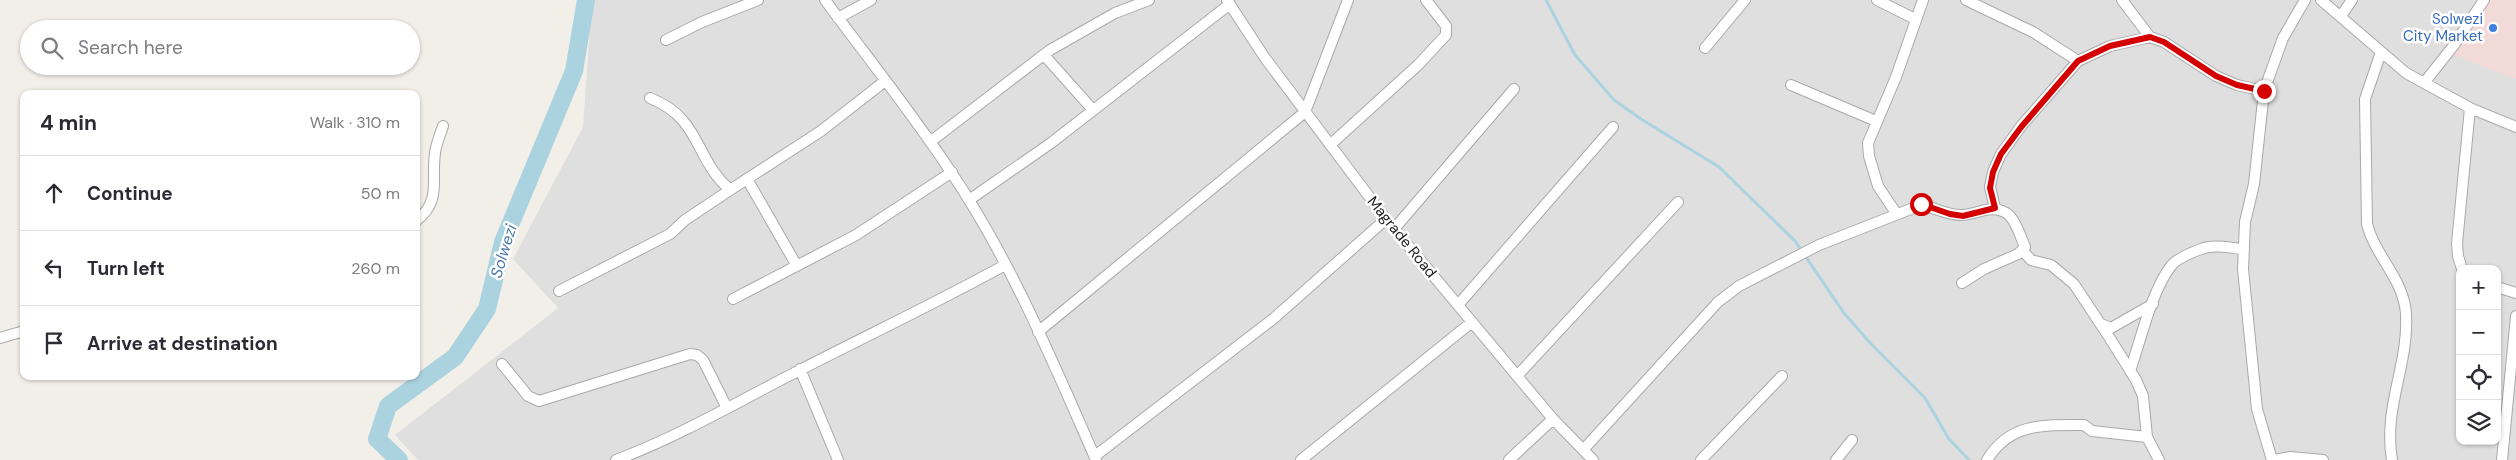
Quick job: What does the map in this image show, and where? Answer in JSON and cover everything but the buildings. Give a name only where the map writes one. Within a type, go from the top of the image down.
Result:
[{"type":"street","points":[[666,40],[702,22],[758,0]]},
{"type":"street","points":[[825,0],[952,172],[969,200],[1006,265],[1096,458],[1273,319],[1386,219]]},
{"type":"street","points":[[838,18],[871,0]]},
{"type":"street","points":[[930,142],[1044,55],[1080,31],[1115,13],[1149,0]]},
{"type":"street","points":[[1038,332],[1305,112],[1348,0]]},
{"type":"street","points":[[1330,146],[1418,66],[1446,35],[1446,26],[1426,0]]},
{"type":"street","points":[[1705,48],[1745,0]]},
{"type":"street","points":[[1877,0],[1915,19]]},
{"type":"street","points":[[1896,213],[1878,186],[1868,156],[1868,143],[1896,77],[1915,19],[1924,0]]},
{"type":"street","points":[[1966,0],[2033,32],[2078,61]]},
{"type":"street","points":[[2122,0],[2150,37]]},
{"type":"street","points":[[2305,0],[2283,38],[2264,91],[2254,184],[2245,222],[2243,269],[2256,409],[2274,460],[2290,457],[2323,460]]},
{"type":"street","points":[[2321,0],[2406,73],[2470,108],[2516,127]]},
{"type":"street","points":[[2341,16],[2352,0]]},
{"type":"street","points":[[2424,83],[2452,47],[2484,0]]},
{"type":"street","points":[[969,200],[1051,144],[1229,2]]},
{"type":"street","name":"Magrade Road","points":[[1229,2],[1265,58],[1386,219],[1552,419],[1593,460]]},
{"type":"street","points":[[1995,208],[1990,188],[1993,172],[2001,154],[2022,126],[2078,61],[2110,46],[2150,37],[2164,42],[2216,76],[2237,85],[2264,91]]},
{"type":"street","points":[[2381,52],[2368,84],[2364,114],[2367,224],[2375,245],[2391,268],[2398,284],[2404,298],[2406,314],[2405,344],[2390,416],[2392,460]]},
{"type":"street","points":[[1044,55],[1093,110]]},
{"type":"street","points":[[559,291],[670,234],[685,220],[821,131],[884,81]]},
{"type":"street","points":[[1791,85],[1876,121]]},
{"type":"street","points":[[1394,229],[1514,89]]},
{"type":"street","points":[[650,98],[664,103],[678,113],[697,139],[709,169],[730,190]]},
{"type":"street","points":[[2461,265],[2457,243],[2470,108]]},
{"type":"street","points":[[420,218],[427,213],[434,195],[435,150],[443,126]]},
{"type":"street","points":[[1458,305],[1613,127]]},
{"type":"street","points":[[733,299],[856,235],[952,172]]},
{"type":"street","points":[[747,179],[797,266]]},
{"type":"street","points":[[1517,376],[1678,202]]},
{"type":"street","points":[[1583,450],[1718,302],[1738,286],[1819,245],[1921,204],[1950,214],[1963,216],[1995,208],[2006,211],[2013,220],[2024,247],[2022,250]]},
{"type":"street","points":[[2130,371],[2162,280],[2172,264],[2202,249],[2214,246],[2244,249]]},
{"type":"street","points":[[1962,282],[2022,250]]},
{"type":"street","points":[[2022,250],[2031,260],[2051,265],[2074,284],[2130,371],[2143,396],[2147,437],[2159,460]]},
{"type":"street","points":[[616,460],[672,436],[1006,265]]},
{"type":"street","points":[[2501,288],[2516,293]]},
{"type":"street","points":[[2100,324],[2111,328],[2153,304]]},
{"type":"street","points":[[2502,460],[2516,316]]},
{"type":"street","points":[[1301,460],[1472,322]]},
{"type":"street","points":[[0,338],[20,333]]},
{"type":"street","points":[[502,364],[528,396],[539,401],[690,354],[697,355],[703,360],[727,408]]},
{"type":"street","points":[[800,369],[838,460]]},
{"type":"street","points":[[1701,460],[1782,376]]},
{"type":"street","points":[[1509,460],[1552,419]]},
{"type":"street","points":[[1987,460],[1994,449],[2022,428],[2084,424],[2092,431],[2147,437]]},
{"type":"street","points":[[1836,460],[1852,440]]},
{"type":"shaded area","points":[[592,0],[2516,0],[2516,460],[418,460],[395,435],[558,308],[513,259],[583,127]]},
{"type":"shaded area","name":"Solwezi City Market","points":[[2488,0],[2516,0],[2516,79],[2453,55]]},
{"type":"waterway","name":"Solwezi","points":[[399,460],[377,439],[388,406],[455,357],[487,309],[503,242],[574,71],[586,0]]},
{"type":"waterway","points":[[1546,0],[1575,55],[1614,100],[1719,167],[1795,241],[1844,313],[1872,345],[1925,398],[1949,439],[1969,460]]},
{"type":"place","name":"Solwezi City Market","points":[[2493,28]]},
{"type":"route","points":[[1921,204],[1950,214],[1963,216],[1995,208],[1990,188],[1993,172],[2001,154],[2041,103],[2078,61],[2110,46],[2134,39],[2150,37],[2164,42],[2216,76],[2237,85],[2264,91]]}]
